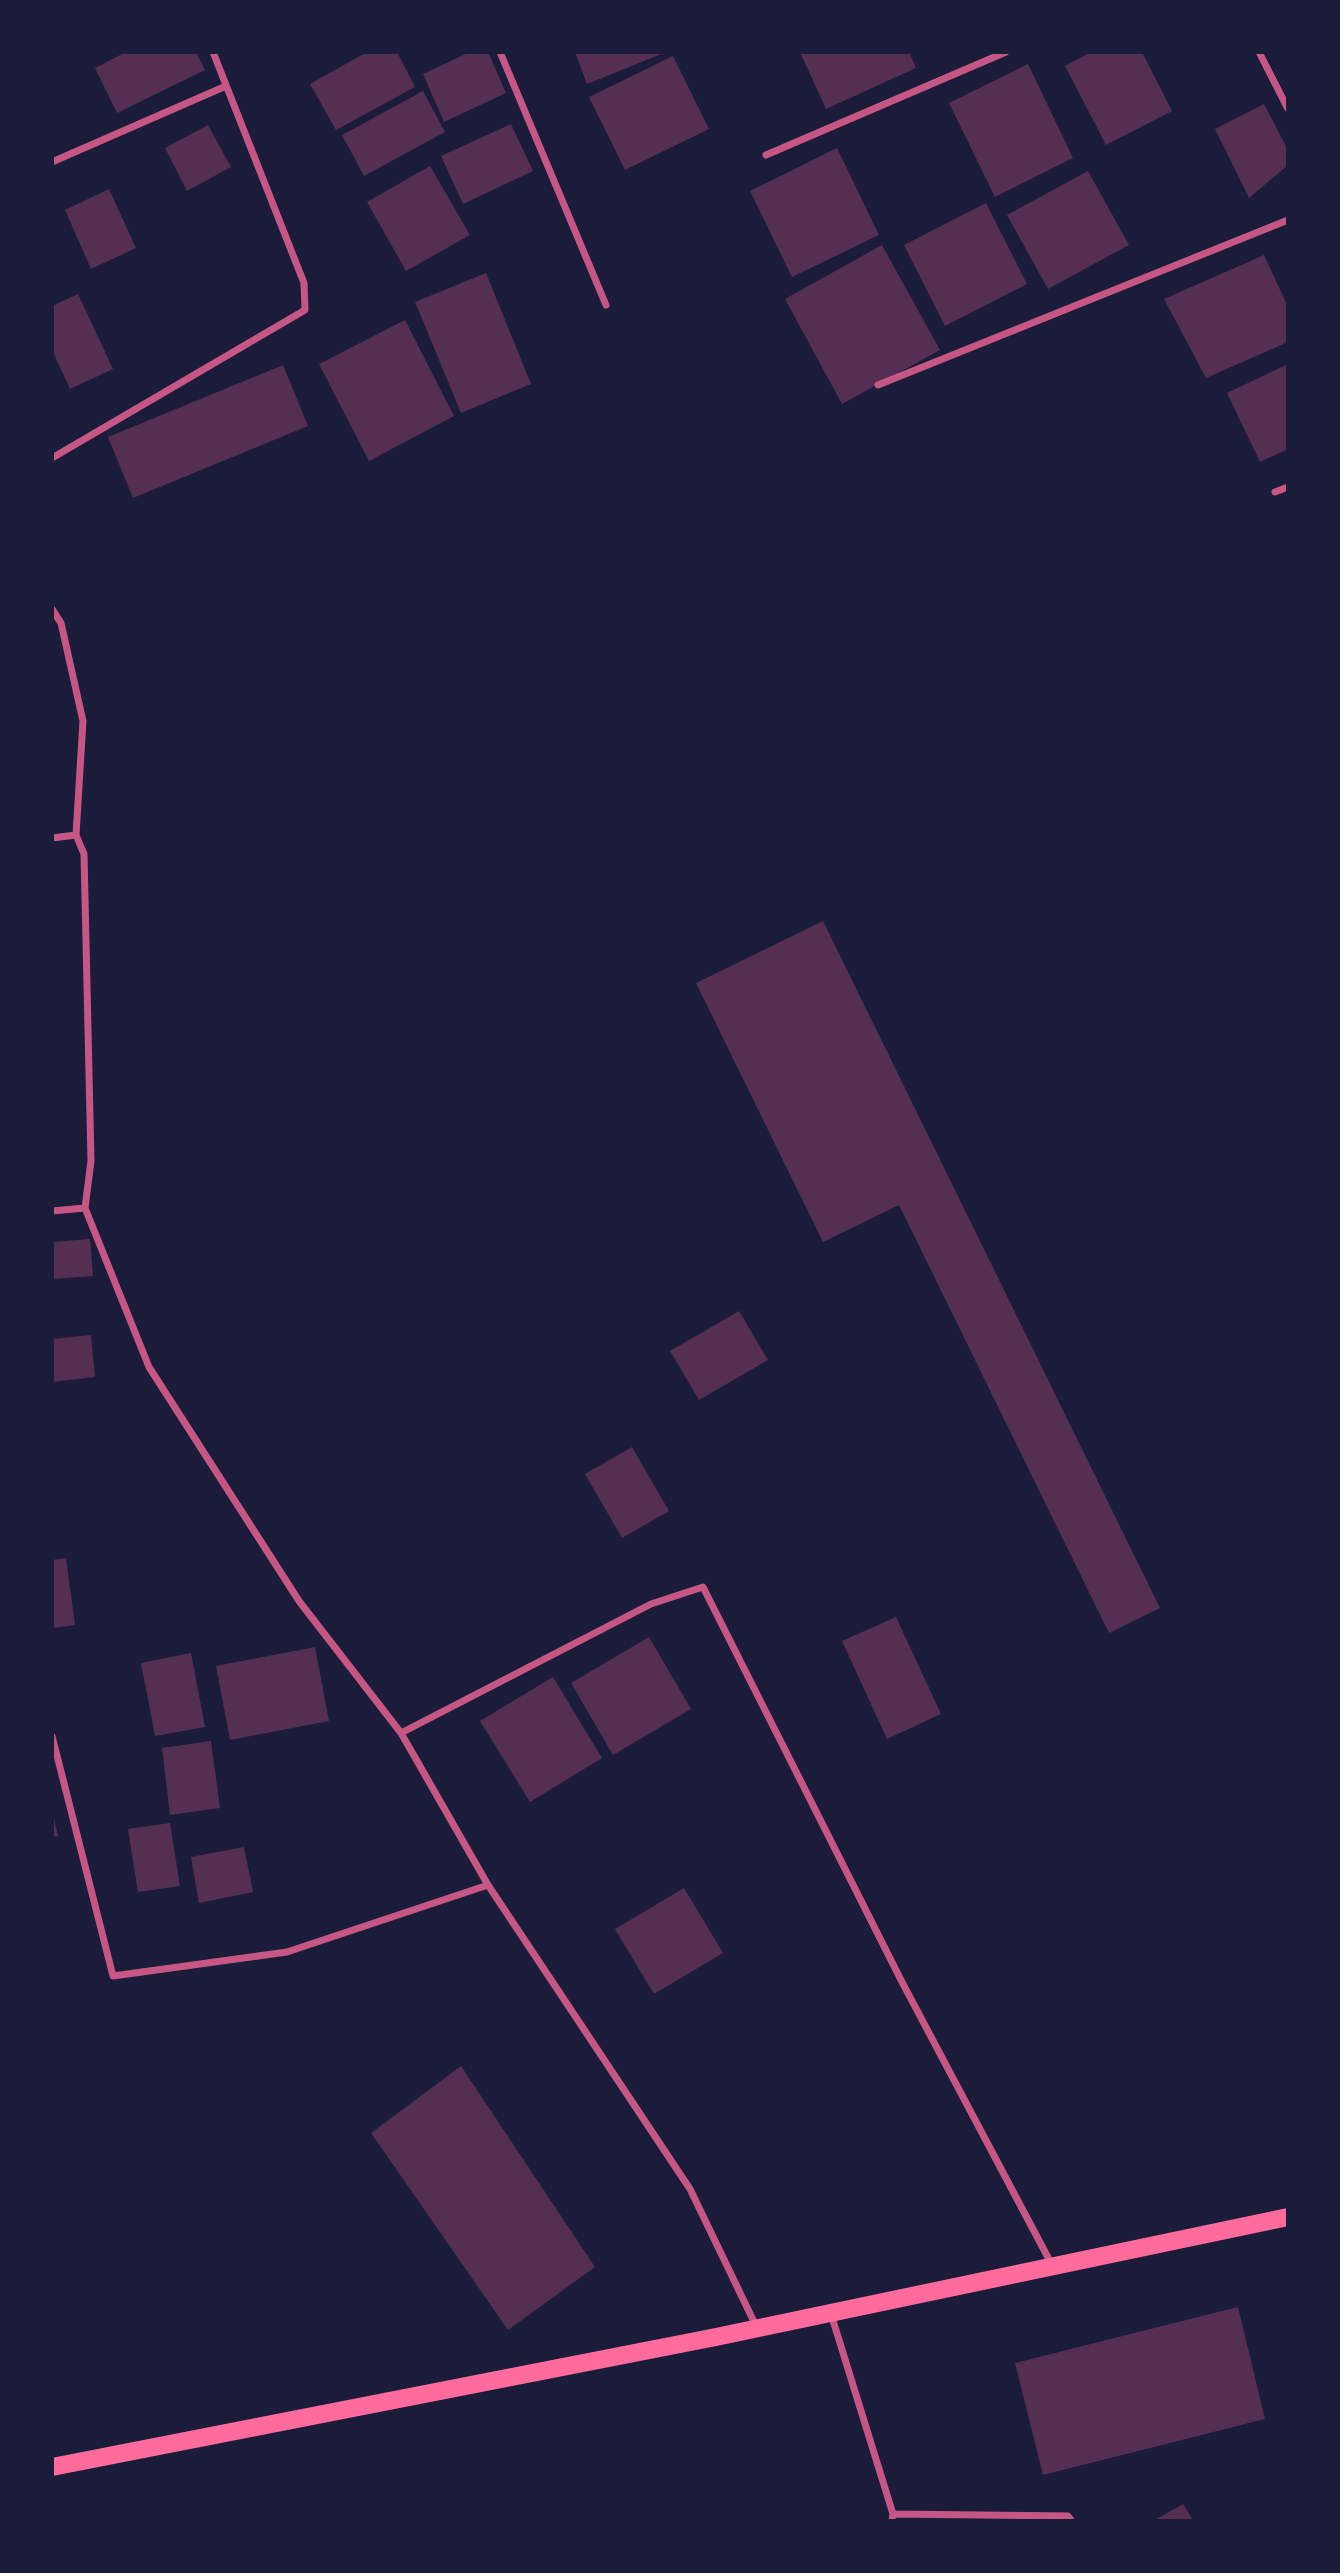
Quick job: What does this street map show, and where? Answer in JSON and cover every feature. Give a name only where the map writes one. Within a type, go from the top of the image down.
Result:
[{"type":"main road","points":[[52,2467],[757,2328],[1287,2217]]},
{"type":"street","points":[[52,458],[305,310],[304,283],[212,52]]},
{"type":"street","points":[[499,52],[606,305]]},
{"type":"street","points":[[766,155],[1006,52]]},
{"type":"street","points":[[1259,52],[1287,110]]},
{"type":"street","points":[[52,162],[226,86]]},
{"type":"street","points":[[878,385],[1287,220]]},
{"type":"street","points":[[1275,492],[1287,487]]},
{"type":"street","points":[[52,609],[61,623],[83,721],[76,835],[84,854],[92,1161],[85,1208],[149,1367],[299,1601],[401,1733],[488,1885],[690,2189],[757,2328]]},
{"type":"street","points":[[52,838],[76,835]]},
{"type":"street","points":[[52,1212],[85,1208]]},
{"type":"street","points":[[401,1733],[651,1604],[703,1587],[902,1982],[1052,2266]]},
{"type":"street","points":[[52,1736],[113,1976],[287,1952],[488,1885]]},
{"type":"street","points":[[831,2312],[893,2517],[1068,2516],[1071,2521]]},
{"type":"building","points":[[126,52],[196,52],[205,70],[117,113],[95,68]]},
{"type":"building","points":[[367,52],[397,52],[415,87],[336,130],[310,84]]},
{"type":"building","points":[[470,52],[488,52],[506,93],[444,122],[423,74]]},
{"type":"building","points":[[575,52],[664,52],[664,53],[587,84]]},
{"type":"building","points":[[800,52],[909,52],[916,68],[826,109]]},
{"type":"building","points":[[1091,52],[1142,52],[1172,111],[1106,145],[1065,66]]},
{"type":"building","points":[[673,56],[709,129],[625,170],[589,97]]},
{"type":"building","points":[[1028,64],[1073,158],[995,197],[949,103]]},
{"type":"building","points":[[423,91],[445,132],[364,176],[342,135]]},
{"type":"building","points":[[1264,104],[1288,150],[1288,165],[1249,198],[1215,129]]},
{"type":"building","points":[[511,124],[533,171],[463,204],[441,156]]},
{"type":"building","points":[[208,125],[231,167],[187,191],[165,148]]},
{"type":"building","points":[[837,148],[879,235],[792,277],[750,191]]},
{"type":"building","points":[[430,166],[470,235],[406,271],[367,202]]},
{"type":"building","points":[[1088,171],[1129,245],[1048,289],[1007,215]]},
{"type":"building","points":[[109,189],[136,248],[91,269],[65,210]]},
{"type":"building","points":[[986,203],[1027,284],[945,326],[904,245]]},
{"type":"building","points":[[882,245],[940,350],[842,404],[785,299]]},
{"type":"building","points":[[1264,255],[1288,307],[1288,342],[1206,378],[1164,299]]},
{"type":"building","points":[[486,273],[531,384],[461,413],[415,302]]},
{"type":"building","points":[[78,294],[113,369],[70,389],[52,350],[52,306]]},
{"type":"building","points":[[405,320],[454,416],[369,461],[319,364]]},
{"type":"building","points":[[1288,364],[1288,449],[1260,462],[1227,393]]},
{"type":"building","points":[[283,365],[308,426],[133,498],[108,437]]},
{"type":"building","points":[[823,921],[1160,1608],[1109,1633],[899,1205],[823,1242],[696,983]]},
{"type":"building","points":[[90,1239],[93,1276],[52,1279],[52,1242]]},
{"type":"building","points":[[739,1311],[768,1360],[699,1400],[670,1351]]},
{"type":"building","points":[[91,1335],[95,1377],[52,1382],[52,1339]]},
{"type":"building","points":[[632,1447],[669,1511],[622,1538],[585,1474]]},
{"type":"building","points":[[66,1558],[75,1625],[52,1628],[52,1560]]},
{"type":"building","points":[[896,1617],[941,1714],[887,1739],[842,1641]]},
{"type":"building","points":[[649,1637],[691,1709],[613,1755],[571,1683]]},
{"type":"building","points":[[315,1647],[329,1721],[230,1740],[216,1666]]},
{"type":"building","points":[[191,1653],[205,1727],[155,1736],[141,1663]]},
{"type":"building","points":[[553,1677],[602,1758],[530,1802],[480,1721]]},
{"type":"building","points":[[211,1741],[220,1808],[170,1815],[162,1748]]},
{"type":"building","points":[[52,1810],[58,1836],[52,1837]]},
{"type":"building","points":[[170,1823],[180,1886],[138,1892],[128,1829]]},
{"type":"building","points":[[244,1847],[253,1892],[199,1903],[191,1857]]},
{"type":"building","points":[[684,1888],[723,1953],[654,1994],[615,1929]]},
{"type":"building","points":[[461,2066],[595,2267],[508,2330],[371,2133]]},
{"type":"building","points":[[1238,2307],[1265,2419],[1043,2475],[1015,2363]]},
{"type":"building","points":[[1183,2504],[1193,2520],[1155,2520]]}]
